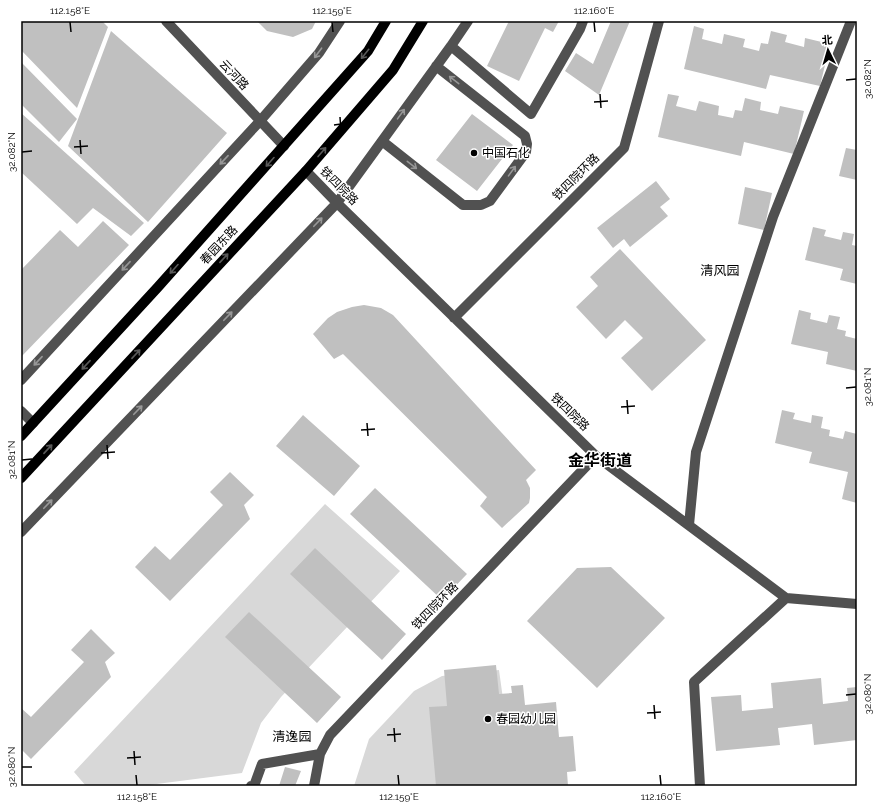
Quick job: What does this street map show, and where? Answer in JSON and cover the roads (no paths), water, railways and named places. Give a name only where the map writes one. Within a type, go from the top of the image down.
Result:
[{"type":"main road","name":"春园东路","points":[[21,436],[158,286],[368,51],[386,21]]},
{"type":"main road","name":"春园东路","points":[[21,478],[306,171],[393,70],[423,21]]},
{"type":"street","name":"云河路","points":[[166,21],[284,146]]},
{"type":"street","points":[[21,380],[260,121],[319,53],[340,21]]},
{"type":"street","points":[[21,532],[337,203],[468,21]]},
{"type":"street","points":[[451,46],[531,114],[580,29],[583,21]]},
{"type":"street","name":"铁四院环路","points":[[454,318],[624,148],[659,21]]},
{"type":"street","points":[[689,525],[696,452],[773,217],[851,21]]},
{"type":"street","points":[[382,141],[463,205],[480,205],[490,201],[526,152],[527,144],[525,136],[436,66]]},
{"type":"street","name":"铁四院路","points":[[306,171],[596,456],[786,598]]},
{"type":"street","points":[[21,411],[33,423]]},
{"type":"street","name":"铁四院环路","points":[[314,786],[320,754],[330,735],[596,456]]},
{"type":"street","points":[[700,786],[694,682],[786,598],[857,604]]},
{"type":"street","points":[[251,786],[254,786],[262,764],[320,754]]},
{"type":"place","name":"中国石化","points":[[474,153]]},
{"type":"place","name":"春园幼儿园","points":[[488,719]]},
{"type":"district","name":"清风园","points":[[720,270]]},
{"type":"district","name":"金华街道","points":[[600,460]]},
{"type":"district","name":"清逸园","points":[[292,736]]}]
